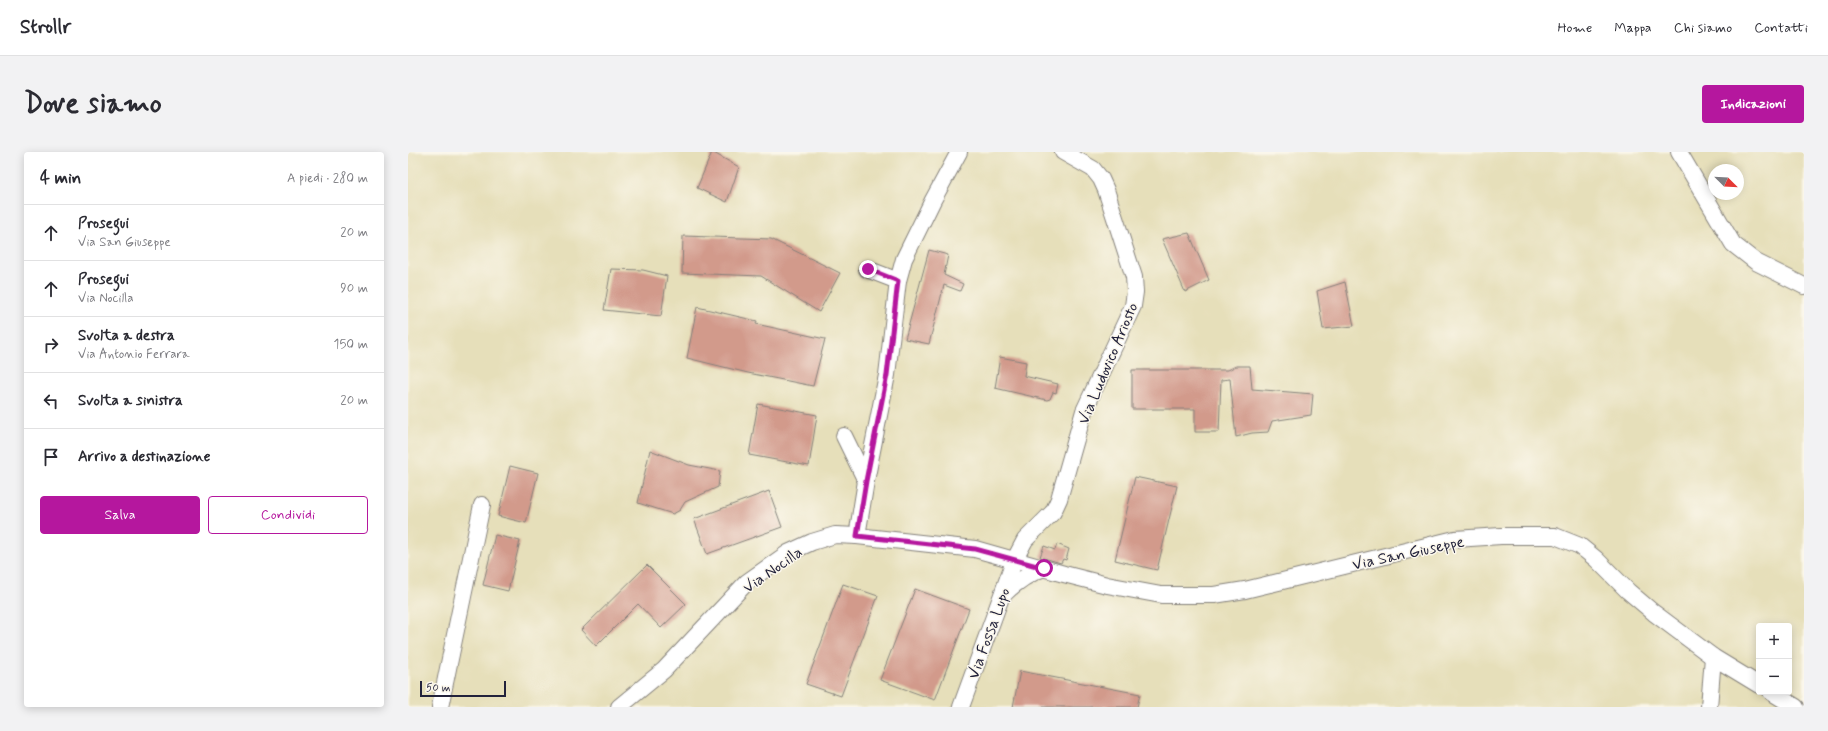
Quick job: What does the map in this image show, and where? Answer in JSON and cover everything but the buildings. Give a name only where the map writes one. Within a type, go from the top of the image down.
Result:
[{"type":"street","points":[[857,536],[866,481],[887,375],[898,281],[904,259],[926,213],[960,152]]},
{"type":"street","name":"Via Ludovico Ariosto","points":[[1015,559],[1025,540],[1053,512],[1059,499],[1084,411],[1131,312],[1135,292],[1134,278],[1106,190],[1101,180],[1093,169],[1063,152]]},
{"type":"street","points":[[1679,152],[1733,244],[1756,262],[1804,286]]},
{"type":"street","points":[[868,269],[898,281]]},
{"type":"street","points":[[844,436],[866,481]]},
{"type":"street","points":[[440,707],[482,505]]},
{"type":"street","name":"Via Nocilla","points":[[619,707],[664,670],[747,582],[788,553],[812,542],[835,535],[857,536],[975,549],[1015,559]]},
{"type":"street","name":"Via San Giuseppe","points":[[1015,559],[1107,585],[1161,595],[1214,595],[1245,590],[1455,539],[1501,536],[1555,536],[1580,546],[1596,558],[1628,591],[1713,657],[1756,683]]},
{"type":"street","name":"Via Fossa Lupo","points":[[960,707],[1015,559]]},
{"type":"street","points":[[1000,598],[1016,582],[1032,572],[1044,568]]},
{"type":"street","points":[[1708,707],[1713,657]]},
{"type":"street","points":[[1776,695],[1796,707]]},
{"type":"route","points":[[868,269],[898,281],[887,375],[866,481],[857,536],[975,549],[1044,568]]}]
